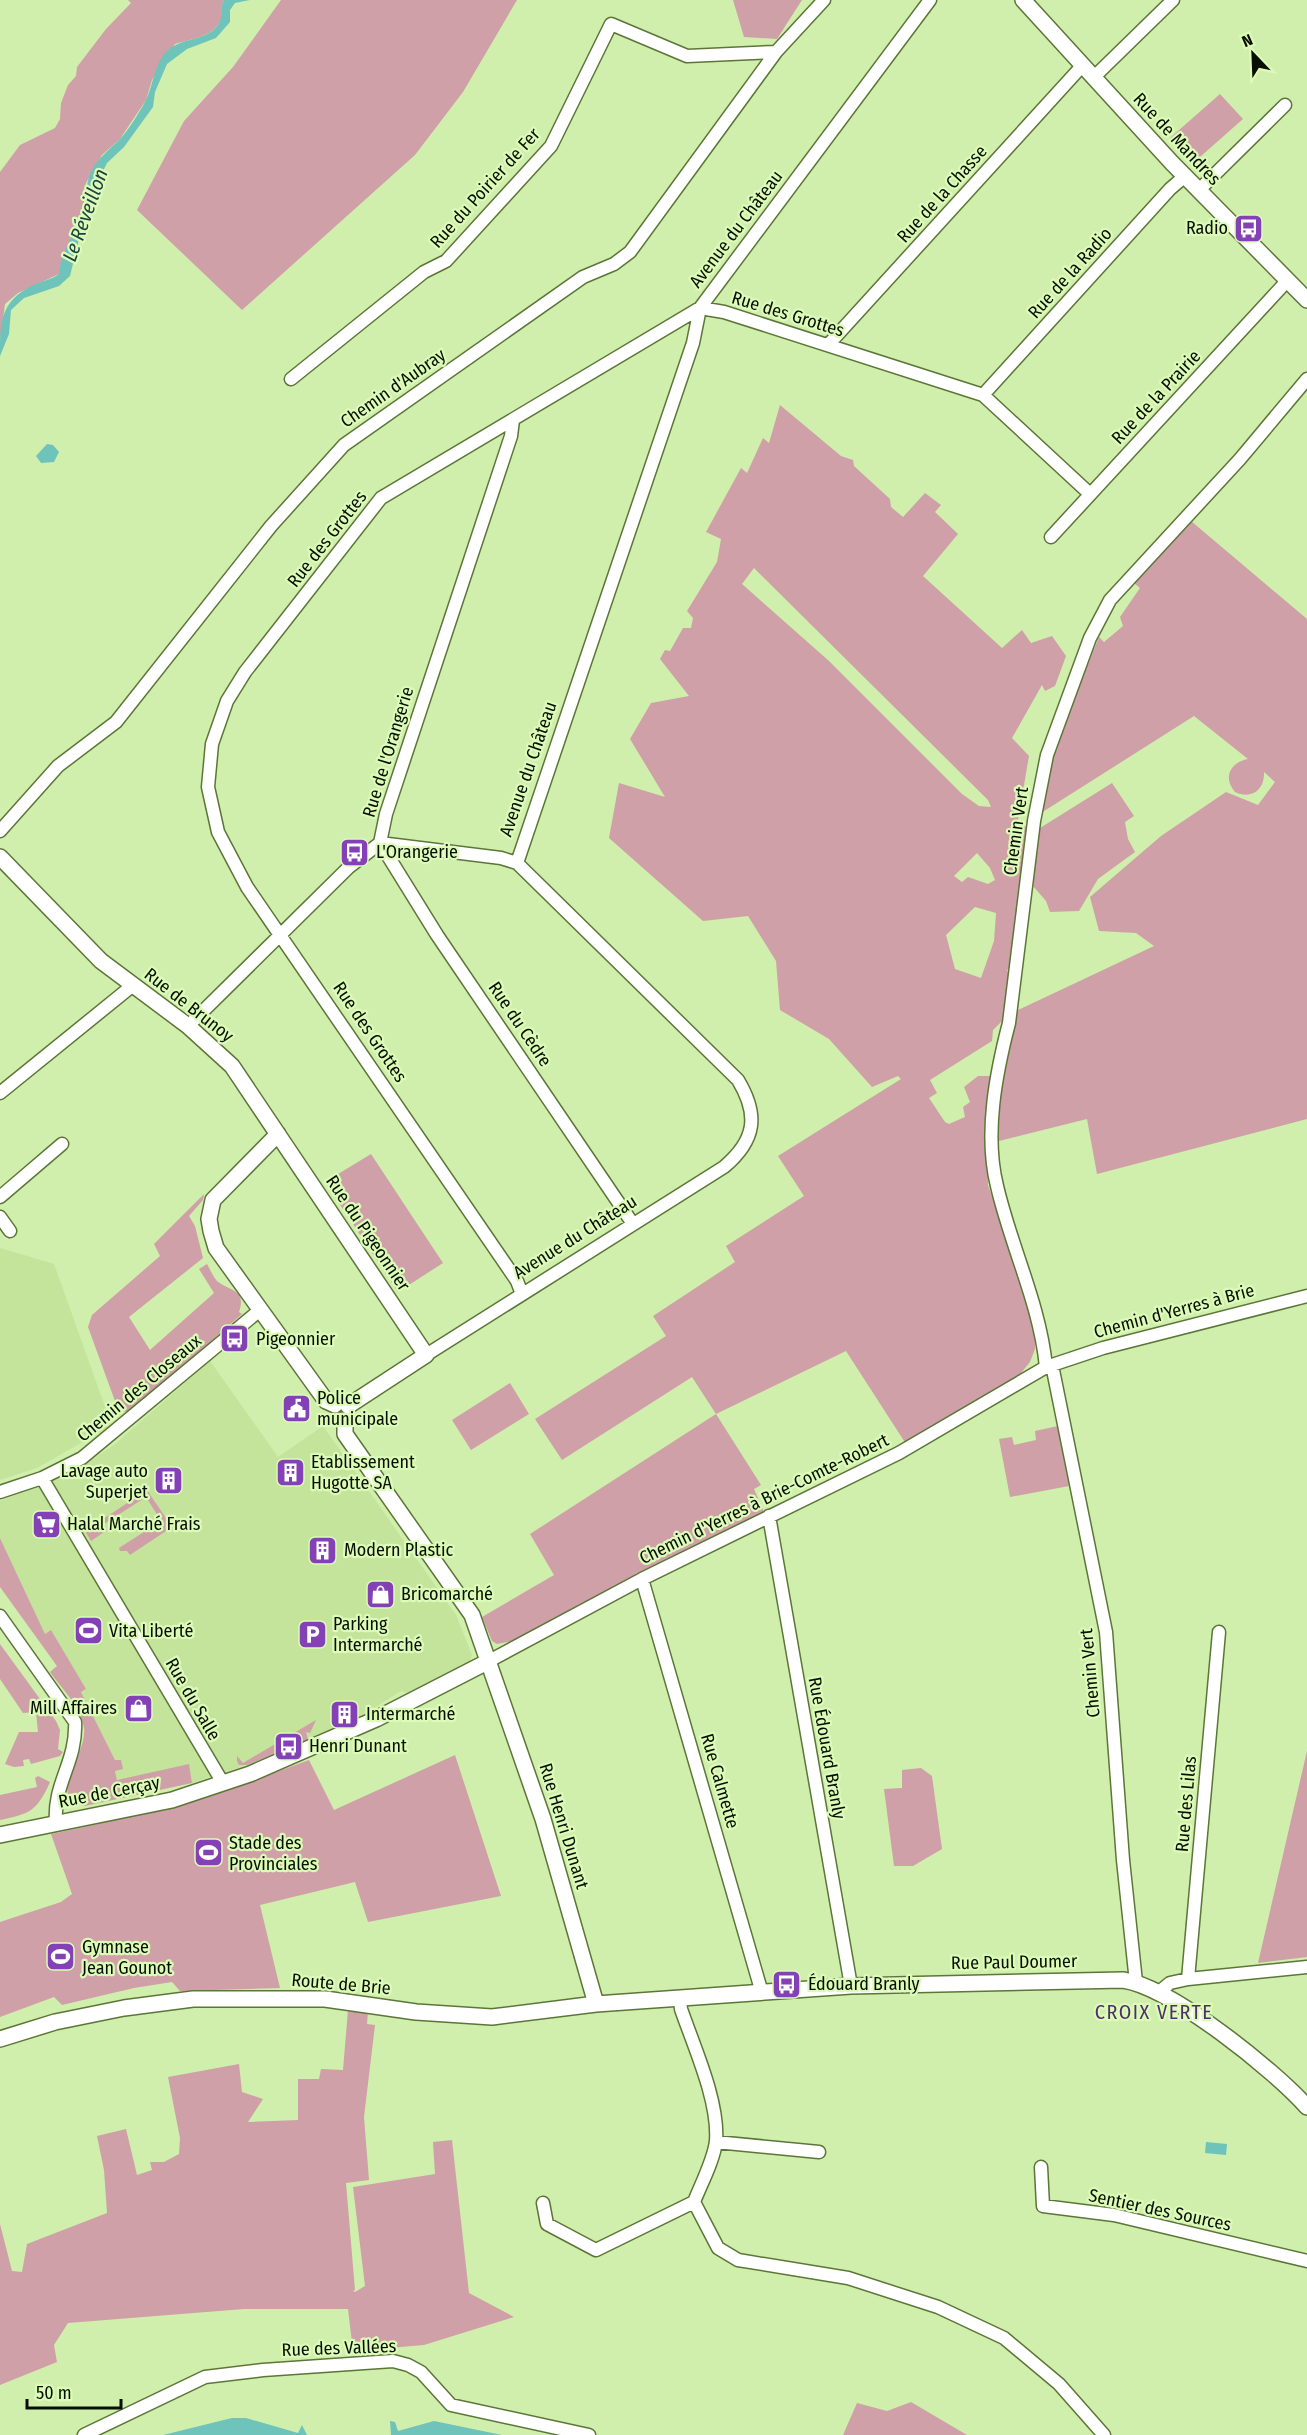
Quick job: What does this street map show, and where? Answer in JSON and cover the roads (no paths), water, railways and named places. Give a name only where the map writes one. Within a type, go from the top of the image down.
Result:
[{"type":"street","name":"Chemin d'Aubray","points":[[0,831],[58,766],[116,722],[271,526],[344,445],[583,277],[614,264],[630,252],[776,52],[824,0]]},
{"type":"street","name":"Avenue du Château","points":[[343,1410],[426,1354],[736,1157],[745,1146],[753,1122],[749,1099],[738,1080],[517,863],[693,343],[700,308],[930,0]]},
{"type":"street","name":"Rue de Mandres","points":[[1023,0],[1185,176],[1307,300]]},
{"type":"street","points":[[1093,78],[1173,0]]},
{"type":"street","name":"Rue du Poirier de Fer","points":[[291,379],[424,273],[446,261],[534,164],[550,146],[611,24],[687,56],[776,52]]},
{"type":"street","name":"Rue de la Chasse","points":[[828,345],[1082,66]]},
{"type":"street","points":[[1199,190],[1284,105]]},
{"type":"street","name":"Rue de la Radio","points":[[983,396],[1170,189],[1185,176]]},
{"type":"street","name":"Rue de la Prairie","points":[[1051,537],[1287,281]]},
{"type":"street","name":"Rue des Grottes","points":[[522,1294],[517,1281],[247,887],[218,832],[208,787],[212,744],[227,701],[245,672],[381,498],[700,308],[724,312],[983,396],[1090,494]]},
{"type":"street","name":"Chemin Vert","points":[[1136,1982],[1123,1860],[1106,1632],[1038,1321],[996,1185],[992,1148],[1001,1053],[1009,1023],[1034,821],[1047,754],[1090,638],[1110,600],[1240,459],[1307,379]]},
{"type":"street","name":"Rue de l'Orangerie","points":[[188,1026],[349,867],[380,843],[386,814],[511,436],[513,420]]},
{"type":"street","points":[[380,843],[501,858],[517,863]]},
{"type":"street","name":"Rue du Cèdre","points":[[380,843],[437,935],[633,1224]]},
{"type":"street","name":"Rue de Brunoy","points":[[0,856],[101,962],[188,1026],[232,1066],[278,1134]]},
{"type":"street","points":[[0,1093],[132,986]]},
{"type":"street","points":[[278,1134],[222,1189],[211,1208],[209,1219],[216,1248],[326,1401],[343,1410],[345,1434],[472,1615],[489,1661]]},
{"type":"street","name":"Rue du Pigeonnier","points":[[278,1134],[426,1354]]},
{"type":"street","points":[[0,1197],[62,1144]]},
{"type":"street","points":[[0,1217],[10,1231]]},
{"type":"street","name":"Chemin d'Yerres à Brie","points":[[1049,1366],[1115,1345],[1307,1296]]},
{"type":"street","name":"Chemin des Closeaux","points":[[0,1492],[42,1478],[82,1458],[260,1310]]},
{"type":"street","name":"Chemin d'Yerres à Brie-Comte-Robert","points":[[489,1661],[642,1579],[899,1453],[1049,1366]]},
{"type":"street","name":"Rue du Salle","points":[[42,1478],[223,1783]]},
{"type":"street","name":"Rue Édouard Branly","points":[[769,1516],[851,1986]]},
{"type":"street","name":"Rue Calmette","points":[[642,1579],[762,1994]]},
{"type":"street","points":[[0,1616],[75,1722],[76,1743],[54,1803],[56,1822]]},
{"type":"street","name":"Rue des Lilas","points":[[1188,1980],[1219,1632]]},
{"type":"street","name":"Rue de Cerçay","points":[[0,1835],[172,1800],[223,1783],[376,1719],[489,1661]]},
{"type":"street","name":"Rue Henri Dunant","points":[[489,1661],[543,1819],[596,2004]]},
{"type":"street","points":[[1159,1992],[1170,1983],[1307,1967]]},
{"type":"street","name":"Rue Paul Doumer","points":[[680,2000],[851,1986],[989,1982],[1136,1982],[1159,1992],[1261,2062],[1287,2084],[1307,2107]]},
{"type":"street","name":"Route de Brie","points":[[0,2039],[56,2022],[124,2008],[193,2000],[325,1999],[426,2013],[489,2017],[596,2004],[680,2000]]},
{"type":"street","points":[[543,2203],[547,2224],[596,2250],[694,2202],[716,2142],[708,2089],[680,2000]]},
{"type":"street","points":[[716,2142],[819,2152]]},
{"type":"street","name":"Sentier des Sources","points":[[1041,2167],[1043,2206],[1114,2216],[1307,2260]]},
{"type":"street","points":[[694,2202],[718,2248],[738,2260],[848,2278],[938,2307],[1004,2338],[1059,2384],[1104,2435]]},
{"type":"street","name":"Rue des Vallées","points":[[84,2435],[205,2378],[263,2370],[393,2361],[421,2372],[451,2405],[589,2435]]},
{"type":"water","name":"Le Réveillon","points":[[224,0],[250,0],[235,3],[230,10],[230,22],[216,38],[187,49],[167,64],[155,92],[153,107],[103,171],[100,197],[81,231],[70,276],[59,286],[24,298],[11,310],[9,334],[0,356],[2,323],[8,306],[22,291],[59,274],[65,251],[84,209],[92,170],[101,157],[130,127],[148,96],[162,57],[172,47],[213,30],[220,22]]},
{"type":"water","points":[[47,444],[53,445],[59,452],[54,462],[41,463],[36,456]]},
{"type":"water","points":[[1206,2142],[1227,2144],[1226,2155],[1205,2153]]},
{"type":"water","points":[[232,2418],[246,2418],[298,2433],[302,2425],[307,2435],[163,2435]]},
{"type":"water","points":[[390,2421],[395,2422],[398,2431],[434,2421],[502,2435],[391,2435]]},
{"type":"place","name":"Radio","points":[[1249,228]]},
{"type":"place","name":"L'Orangerie","points":[[355,852]]},
{"type":"place","name":"Pigeonnier","points":[[235,1339]]},
{"type":"place","name":"Police municipale","points":[[296,1408]]},
{"type":"place","name":"Etablissement Hugotte SA","points":[[290,1472]]},
{"type":"place","name":"Lavage auto Superjet","points":[[169,1481]]},
{"type":"place","name":"Halal Marché Frais","points":[[46,1524]]},
{"type":"place","name":"Modern Plastic","points":[[323,1550]]},
{"type":"place","name":"Bricomarché","points":[[380,1594]]},
{"type":"place","name":"Vita Liberté","points":[[88,1631]]},
{"type":"place","name":"Parking Intermarché","points":[[312,1634]]},
{"type":"place","name":"Mill Affaires","points":[[138,1708]]},
{"type":"place","name":"Intermarché","points":[[345,1714]]},
{"type":"place","name":"Henri Dunant","points":[[288,1746]]},
{"type":"place","name":"Stade des Provinciales","points":[[208,1853]]},
{"type":"place","name":"Gymnase Jean Gounot","points":[[61,1957]]},
{"type":"place","name":"Édouard Branly","points":[[787,1984]]},
{"type":"district","name":"CROIX VERTE","points":[[1154,2012]]}]
